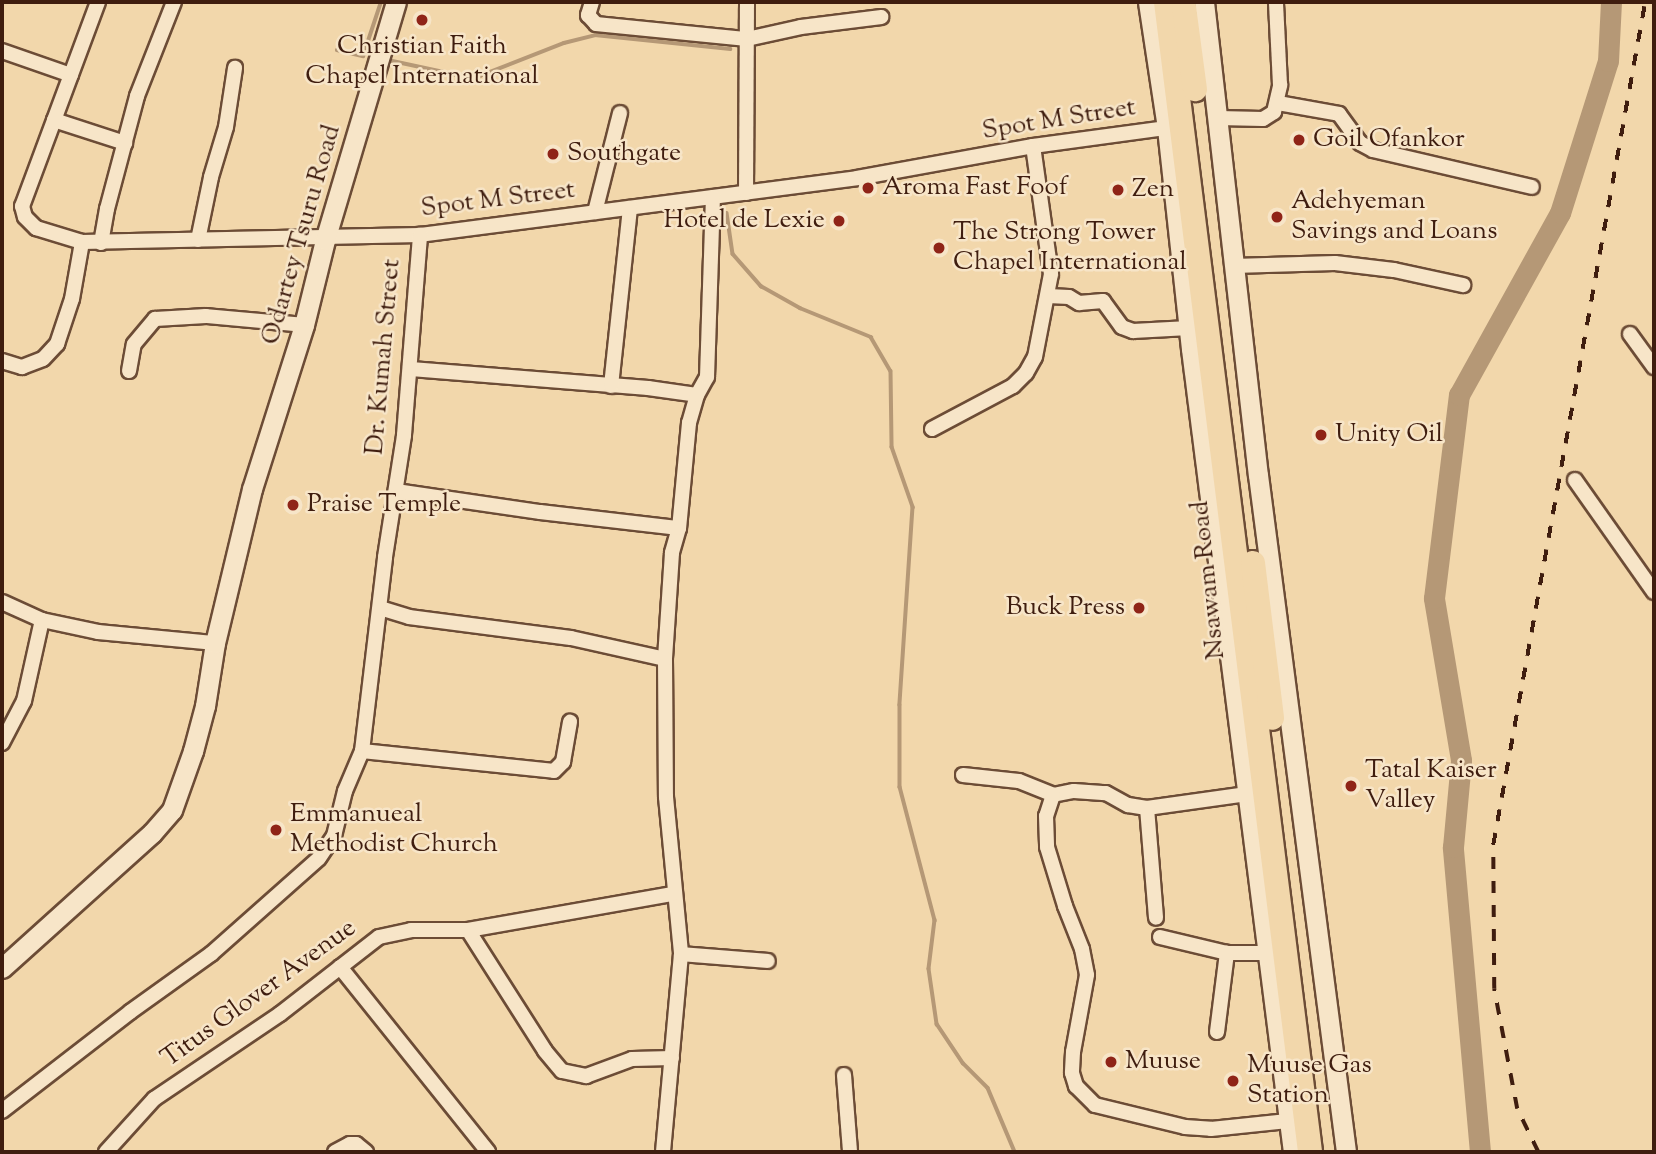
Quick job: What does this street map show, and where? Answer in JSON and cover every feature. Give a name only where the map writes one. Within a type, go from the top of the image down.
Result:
[{"type":"highway","name":"Nsawam Road","points":[[1166,2],[1310,1152]]},
{"type":"highway","name":"Nsawam Road","points":[[1183,2],[1327,1152]]},
{"type":"main road","name":"Odartey Tsuru Road","points":[[2,968],[152,833],[172,810],[193,751],[205,706],[215,642],[238,539],[304,325],[325,240],[396,2]]},
{"type":"main road","points":[[1148,2],[1167,128],[1189,328],[1293,1152]]},
{"type":"main road","points":[[1204,2],[1233,266],[1346,1152]]},
{"type":"street","points":[[98,2],[54,120],[125,143]]},
{"type":"street","points":[[101,243],[107,209],[137,96],[174,2]]},
{"type":"street","points":[[592,2],[587,15],[596,24],[747,39],[801,27],[880,17]]},
{"type":"street","points":[[746,193],[747,2]]},
{"type":"street","points":[[1218,118],[1263,119],[1274,112],[1278,103],[1276,2]]},
{"type":"street","points":[[2,51],[71,75]]},
{"type":"street","points":[[198,240],[211,177],[226,127],[235,68]]},
{"type":"street","points":[[1278,103],[1339,114],[1360,142],[1373,150],[1532,187]]},
{"type":"street","points":[[595,212],[620,113]]},
{"type":"street","name":"Spot M Street","points":[[54,120],[22,206],[25,217],[36,228],[82,242],[101,243],[420,236],[857,178],[1033,146],[1167,128]]},
{"type":"street","points":[[932,429],[1013,386],[1026,373],[1035,357],[1051,274],[1033,146]]},
{"type":"street","points":[[663,1152],[681,954],[673,894],[666,796],[665,659],[672,553],[679,528],[689,423],[697,395],[707,377],[713,197]]},
{"type":"street","points":[[611,386],[630,208]]},
{"type":"street","name":"Dr. Kumah Street","points":[[2,1111],[130,1012],[211,954],[319,858],[334,836],[345,791],[362,751],[411,369],[420,236]]},
{"type":"street","points":[[2,361],[22,367],[43,359],[57,344],[72,299],[82,242]]},
{"type":"street","points":[[1233,266],[1335,264],[1394,270],[1463,285]]},
{"type":"street","points":[[1048,296],[1069,298],[1079,303],[1097,300],[1106,302],[1122,327],[1133,331],[1189,328]]},
{"type":"street","points":[[129,371],[134,344],[155,319],[206,316],[304,325]]},
{"type":"street","points":[[1630,334],[1654,367]]},
{"type":"street","points":[[411,369],[664,389],[697,395]]},
{"type":"street","points":[[1575,480],[1654,592]]},
{"type":"street","points":[[396,491],[540,512],[679,528]]},
{"type":"street","points":[[2,602],[42,620],[98,632],[215,642]]},
{"type":"street","points":[[380,608],[410,617],[571,638],[665,659]]},
{"type":"street","points":[[2,743],[24,701],[42,620]]},
{"type":"street","points":[[362,751],[554,771],[563,762],[570,722]]},
{"type":"street","points":[[963,775],[1019,781],[1053,795],[1074,791],[1106,793],[1128,805],[1147,808],[1247,794]]},
{"type":"street","points":[[1053,795],[1046,816],[1047,848],[1065,906],[1082,948],[1087,975],[1073,1052],[1072,1073],[1076,1086],[1095,1105],[1185,1127],[1211,1129],[1289,1121]]},
{"type":"street","points":[[1147,808],[1156,918]]},
{"type":"street","name":"Titus Glover Avenue","points":[[111,1150],[154,1100],[280,1014],[379,937],[390,934],[468,930],[673,894]]},
{"type":"street","points":[[468,930],[545,1051],[562,1071],[586,1076],[632,1059],[671,1058]]},
{"type":"street","points":[[1160,937],[1227,953],[1267,953]]},
{"type":"street","points":[[1217,1032],[1227,953]]},
{"type":"street","points":[[681,954],[768,961]]},
{"type":"street","points":[[340,967],[488,1152]]},
{"type":"street","points":[[844,1075],[850,1152]]},
{"type":"street","points":[[335,1152],[350,1144],[366,1152]]},
{"type":"waterway","points":[[337,50],[363,56],[381,2]]},
{"type":"waterway","points":[[1480,1152],[1453,847],[1461,760],[1434,598],[1459,395],[1560,213],[1608,61],[1611,2]]},
{"type":"waterway","points":[[388,60],[458,75],[480,76],[564,43],[595,35],[730,49]]},
{"type":"waterway","points":[[727,213],[733,254],[761,286],[800,308],[871,337],[891,371],[892,447],[913,507],[900,705],[900,787],[935,920],[929,969],[937,1024],[963,1063],[988,1088],[1015,1152]]},
{"type":"railway","points":[[1538,1152],[1517,1109],[1494,989],[1493,845],[1645,2]]},
{"type":"place","name":"Christian Faith Chapel International","points":[[422,20]]},
{"type":"place","name":"Goil Ofankor","points":[[1299,140]]},
{"type":"place","name":"Southgate","points":[[553,154]]},
{"type":"place","name":"Aroma Fast Foof","points":[[868,188]]},
{"type":"place","name":"Zen","points":[[1118,190]]},
{"type":"place","name":"Adehyeman Savings and Loans","points":[[1277,217]]},
{"type":"place","name":"Hotel de Lexie","points":[[839,221]]},
{"type":"place","name":"The Strong Tower Chapel International","points":[[939,248]]},
{"type":"place","name":"Unity Oil","points":[[1321,435]]},
{"type":"place","name":"Praise Temple","points":[[293,505]]},
{"type":"place","name":"Buck Press","points":[[1139,608]]},
{"type":"place","name":"Tatal Kaiser Valley","points":[[1351,786]]},
{"type":"place","name":"Emmanueal Methodist Church","points":[[276,830]]},
{"type":"place","name":"Muuse","points":[[1111,1062]]},
{"type":"place","name":"Muuse Gas Station","points":[[1233,1081]]}]
